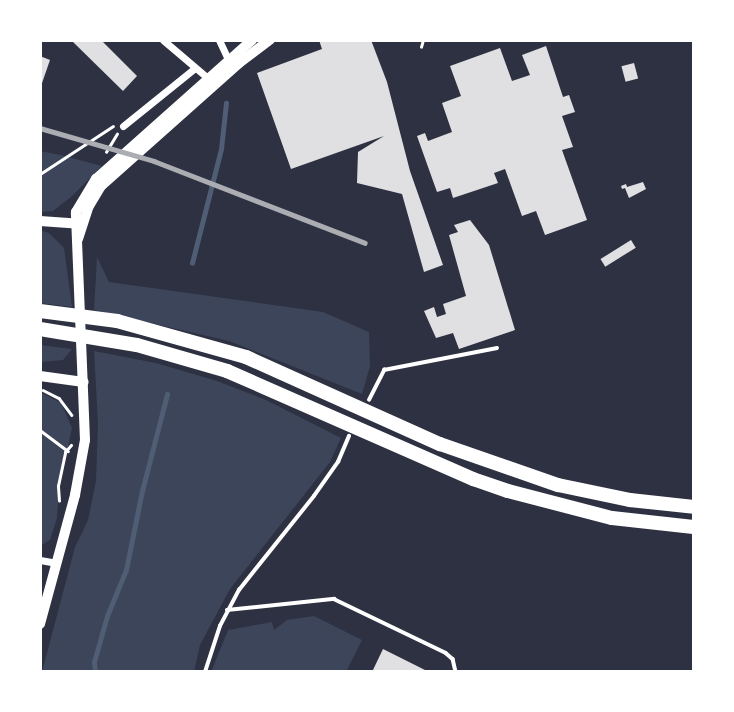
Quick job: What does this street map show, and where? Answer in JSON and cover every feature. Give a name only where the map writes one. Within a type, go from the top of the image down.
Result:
[{"type":"highway","points":[[41,311],[92,316],[142,326],[246,357],[429,439],[521,474],[593,494],[694,508]]},
{"type":"highway","points":[[40,329],[137,345],[227,371],[472,479],[508,491],[612,518],[694,527]]},
{"type":"main road","points":[[40,624],[75,495],[83,450],[84,382],[78,239],[80,200],[213,82],[252,40]]},
{"type":"main road","points":[[232,64],[270,40]]},
{"type":"main road","points":[[40,220],[79,224]]},
{"type":"main road","points":[[46,377],[84,382]]},
{"type":"street","points":[[163,40],[213,82]]},
{"type":"street","points":[[219,40],[232,64]]},
{"type":"street","points":[[123,126],[195,68]]},
{"type":"street","points":[[40,560],[57,563]]},
{"type":"lane","points":[[369,400],[384,370],[497,348]]},
{"type":"lane","points":[[205,672],[227,610],[252,571],[338,462],[349,436]]},
{"type":"lane","points":[[227,610],[334,600],[446,653],[453,659],[456,672]]},
{"type":"path","points":[[421,47],[423,40]]},
{"type":"path","points":[[40,174],[109,126],[123,126]]},
{"type":"path","points":[[40,389],[59,398],[67,407],[75,425]]},
{"type":"path","points":[[40,429],[68,451]]},
{"type":"path","points":[[60,511],[57,490],[74,438]]},
{"type":"shaded area","points":[[40,151],[102,166],[53,211],[40,212]]},
{"type":"shaded area","points":[[40,230],[49,233],[64,248],[72,307],[40,303]]},
{"type":"shaded area","points":[[97,257],[109,282],[323,312],[369,332],[370,366],[362,394],[229,341],[94,310]]},
{"type":"shaded area","points":[[40,345],[72,349],[63,360],[40,362]]},
{"type":"shaded area","points":[[94,351],[156,363],[217,381],[266,400],[341,438],[330,462],[230,589],[200,645],[194,672],[42,672],[75,547],[88,520],[96,481],[98,423]]},
{"type":"shaded area","points":[[40,392],[61,403],[72,428],[59,489],[57,518],[50,540],[40,546]]},
{"type":"shaded area","points":[[314,616],[362,640],[346,672],[211,672],[228,630],[272,622],[274,630],[287,620]]},
{"type":"building","points":[[71,40],[101,40],[137,76],[123,91]]},
{"type":"building","points":[[319,40],[371,40],[387,82],[410,171],[443,265],[424,272],[402,194],[357,183],[358,152],[384,136],[291,169],[257,73],[322,49]]},
{"type":"building","points":[[546,46],[563,97],[569,95],[575,112],[562,116],[573,147],[562,150],[587,220],[545,235],[536,211],[522,216],[505,169],[494,173],[498,183],[453,198],[450,188],[437,192],[417,136],[425,133],[428,141],[452,132],[442,103],[461,96],[450,66],[500,48],[512,81],[530,75],[522,55]]},
{"type":"building","points":[[40,56],[50,60],[41,86],[40,86]]},
{"type":"building","points":[[634,63],[638,78],[626,82],[621,66]]},
{"type":"building","points":[[643,182],[646,189],[629,198],[625,188],[622,189],[621,186],[626,184],[627,187]]},
{"type":"building","points":[[470,220],[489,245],[515,330],[459,349],[453,333],[436,338],[424,311],[434,307],[437,317],[446,314],[443,304],[466,296],[449,235],[458,232],[454,225]]},
{"type":"building","points":[[631,240],[636,248],[605,267],[600,259]]},
{"type":"building","points":[[383,649],[429,672],[372,672]]},
{"type":"waterway","points":[[192,263],[221,149],[226,103]]},
{"type":"waterway","points":[[95,672],[94,662],[107,616],[126,570],[142,491],[167,394]]},
{"type":"railway","points":[[40,128],[154,161],[365,243]]}]
